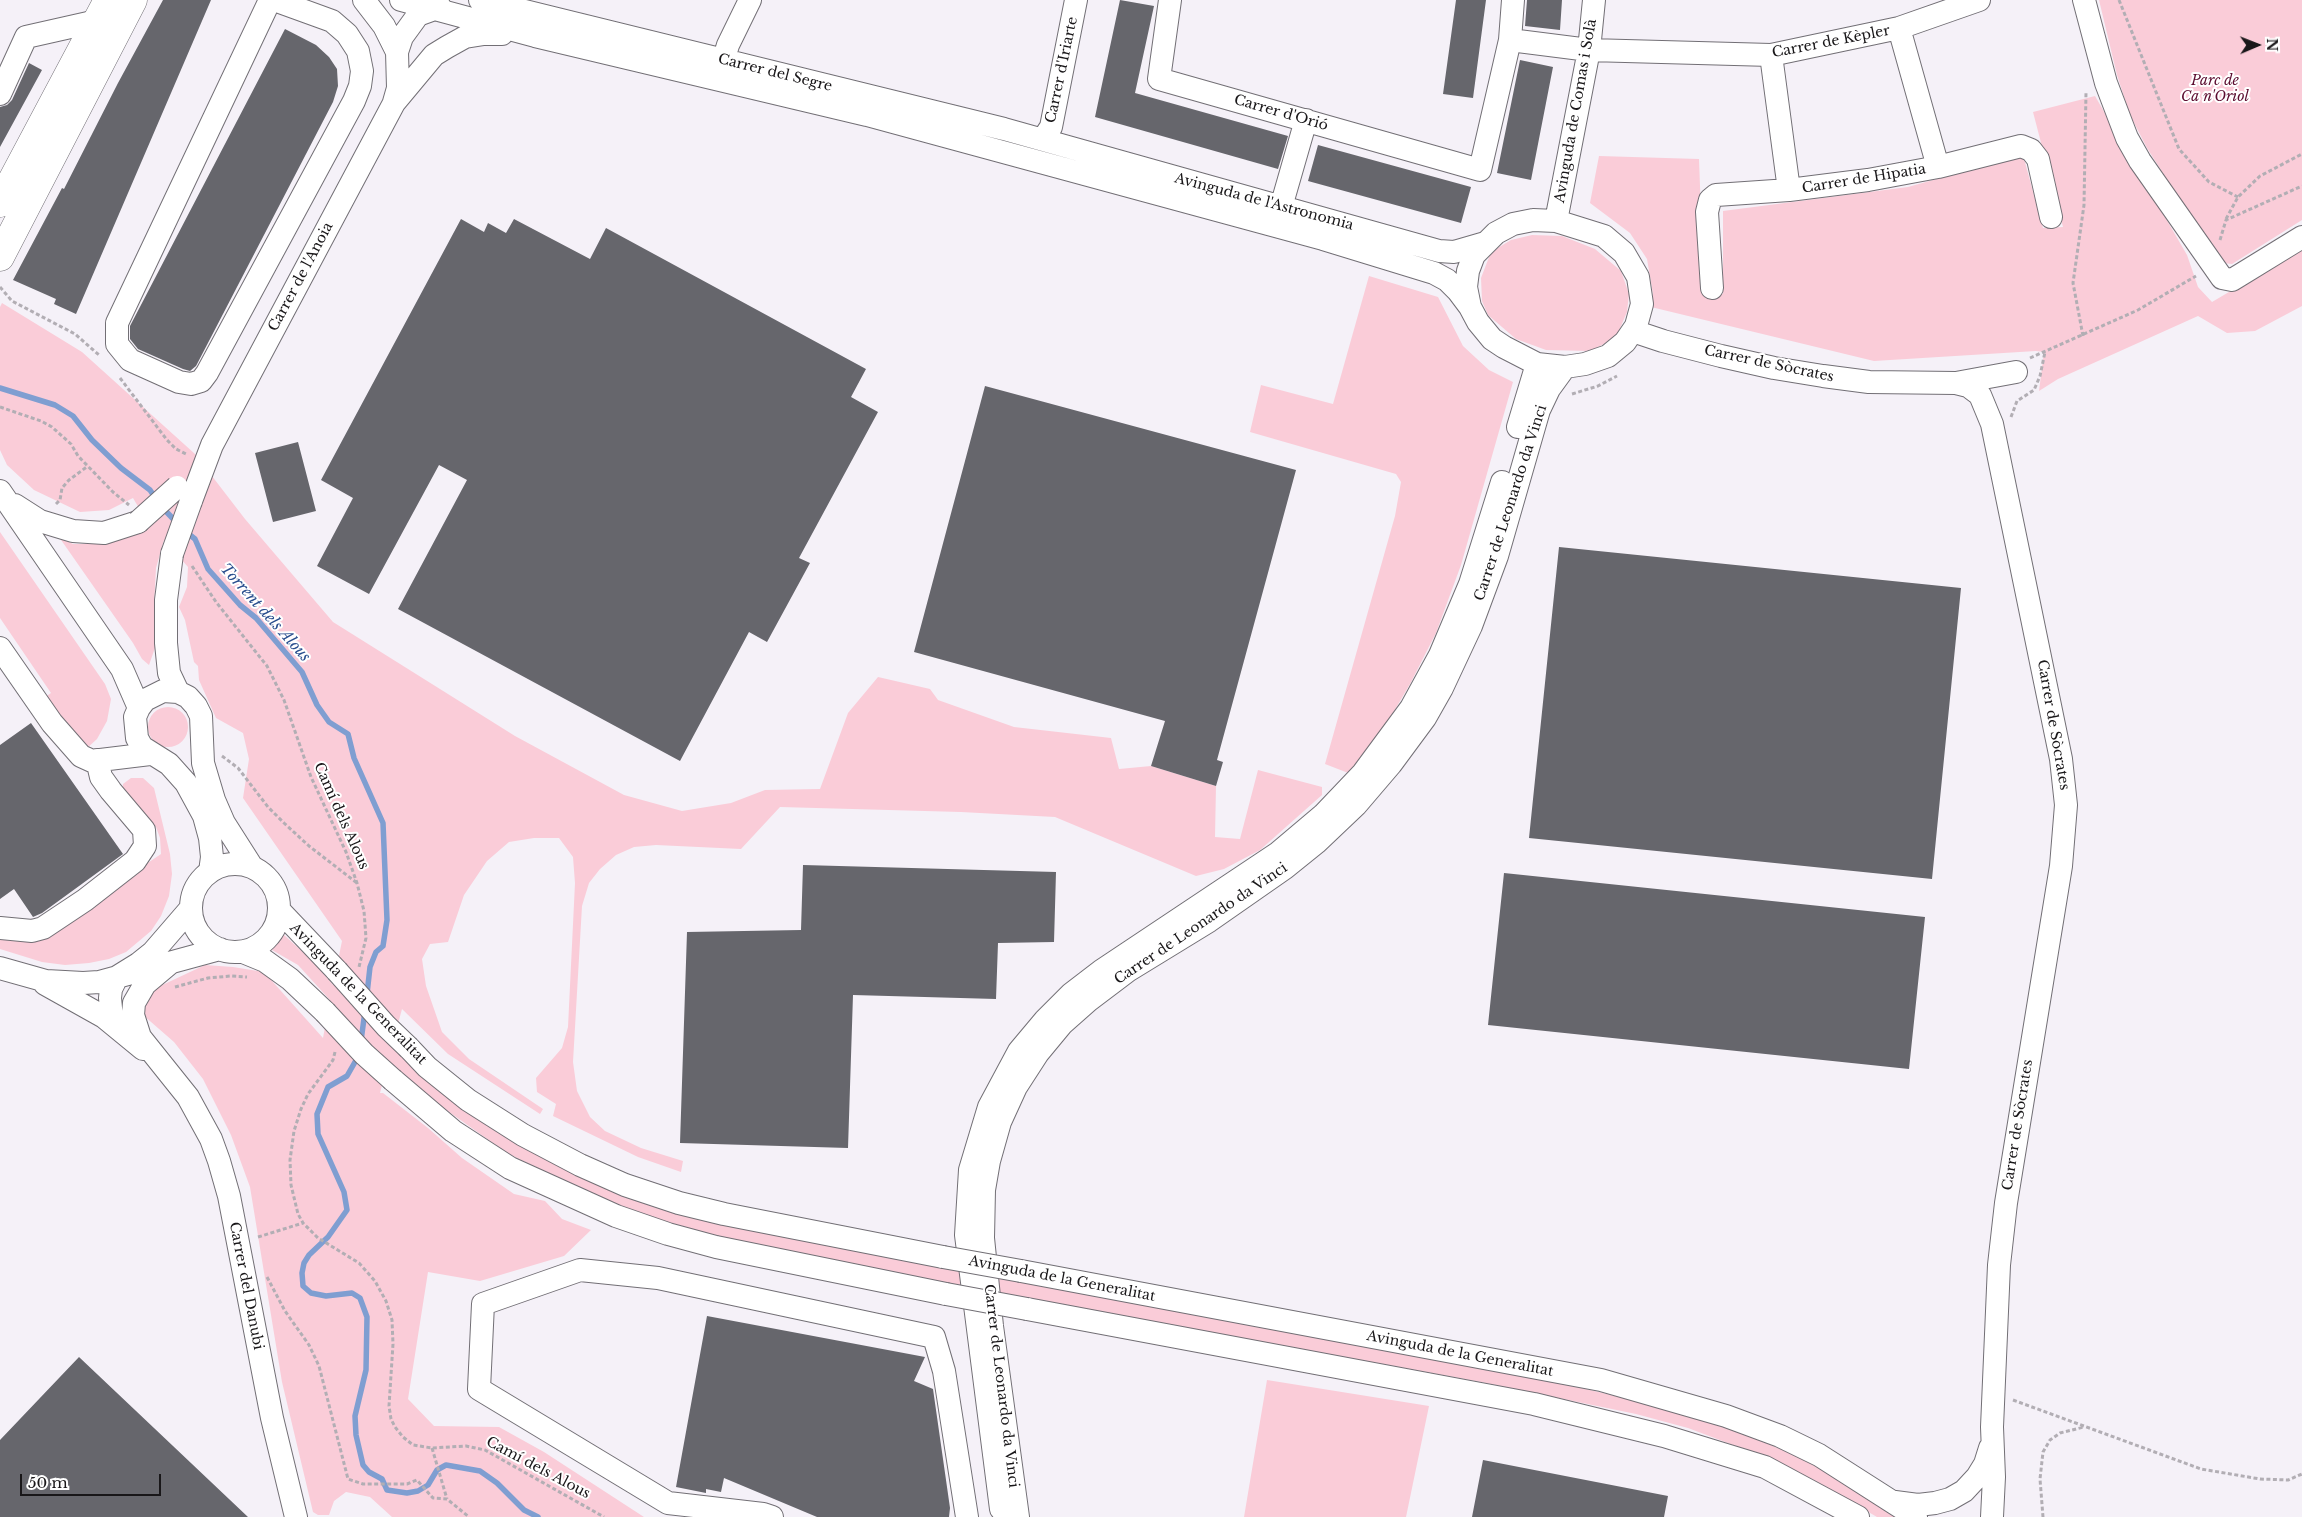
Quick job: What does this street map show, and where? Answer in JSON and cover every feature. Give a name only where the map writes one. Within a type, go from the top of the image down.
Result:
[{"type":"main road","points":[[0,257],[133,0]]},
{"type":"main road","points":[[0,203],[102,10]]},
{"type":"street","points":[[270,0],[117,323],[116,338],[123,353],[130,360],[179,382],[190,384],[200,381],[207,373],[354,101],[360,86],[362,71],[358,51],[347,34],[332,21],[274,0]]},
{"type":"street","points":[[364,0],[384,26],[397,52]]},
{"type":"street","name":"Carrer del Segre","points":[[401,0],[426,5],[535,36],[721,70],[1044,139]]},
{"type":"street","name":"Carrer del Segre","points":[[480,0],[506,6]]},
{"type":"street","points":[[721,70],[734,31],[750,0]]},
{"type":"street","name":"Carrer d'Iriarte","points":[[1044,139],[1051,127],[1076,0]]},
{"type":"street","name":"Carrer d'Orió","points":[[1170,0],[1159,79],[1480,170],[1510,40]]},
{"type":"street","points":[[1510,40],[1513,0]]},
{"type":"street","name":"Avinguda de Comas i Solà","points":[[1556,221],[1589,50],[1594,0]]},
{"type":"street","name":"Carrer de Kèpler","points":[[1510,40],[1589,50],[1771,55],[1899,28],[1979,0]]},
{"type":"street","points":[[2084,0],[2116,112],[2140,161],[2212,266],[2222,278],[2232,280]]},
{"type":"street","points":[[426,5],[440,23],[440,39],[434,55]]},
{"type":"street","name":"Carrer del Segre","points":[[397,52],[409,24],[426,5],[540,6],[721,70],[867,115],[1067,168]]},
{"type":"street","points":[[0,94],[26,37],[102,10]]},
{"type":"street","name":"Carrer de Hipatia","points":[[1899,28],[1938,167]]},
{"type":"street","name":"Carrer del Segre","points":[[434,55],[465,37],[484,34],[535,36]]},
{"type":"street","name":"Carrer de l'Anoia","points":[[394,103],[398,88],[397,52]]},
{"type":"street","name":"Carrer de l'Anoia","points":[[170,692],[170,673],[166,643],[166,600],[181,559],[184,494],[211,448],[394,103],[434,55]]},
{"type":"street","name":"Carrer de Hipatia","points":[[1771,55],[1790,190]]},
{"type":"street","points":[[1281,207],[1306,120]]},
{"type":"street","name":"Avinguda de l'Astronomia","points":[[1044,139],[1439,251],[1454,252],[1485,243]]},
{"type":"street","name":"Carrer de Hipatia","points":[[1712,288],[1707,212],[1710,200],[1716,195],[1790,190],[1868,180],[1938,167],[2021,146],[2031,150],[2038,159],[2051,217]]},
{"type":"street","name":"Avinguda de l'Astronomia","points":[[1067,168],[1205,205],[1422,268],[1446,280],[1458,291],[1470,307]]},
{"type":"street","points":[[303,196],[334,213]]},
{"type":"street","points":[[1533,220],[1556,221],[1604,236],[1624,253],[1638,277],[1642,304],[1636,326],[1625,342],[1608,356],[1585,364],[1565,367],[1537,364],[1504,348],[1492,339],[1478,322],[1470,307],[1466,286],[1468,271],[1474,255],[1496,233],[1513,224],[1533,220]]},
{"type":"street","points":[[2208,290],[2232,280],[2302,238]]},
{"type":"street","name":"Carrer de Sòcrates","points":[[1633,330],[1663,341],[1774,368],[1869,382],[1956,383],[1968,386],[1980,395],[1992,424],[2062,759],[2066,798],[2061,866],[2006,1202],[1999,1265],[1992,1444],[1994,1477],[1992,1517]]},
{"type":"street","name":"Carrer de Leonardo da Vinci","points":[[1002,1517],[966,1235],[970,1170],[989,1107],[1019,1051],[1045,1020],[1071,994],[1100,971],[1278,853],[1323,815],[1364,773],[1410,708],[1454,624],[1486,534],[1537,364]]},
{"type":"street","name":"Carrer de Leonardo da Vinci","points":[[1018,1517],[983,1238],[984,1190],[989,1161],[1000,1122],[1016,1087],[1050,1038],[1088,1001],[1130,970],[1209,921],[1316,843],[1356,805],[1391,764],[1425,718],[1472,626],[1497,556],[1539,410],[1549,389],[1565,367]]},
{"type":"street","points":[[1956,383],[2016,372]]},
{"type":"street","points":[[2,494],[122,669],[137,712],[136,738],[142,747],[168,764],[186,783],[204,816],[210,838],[212,857],[210,872]]},
{"type":"street","name":"Carrer de l'Anoia","points":[[2,494],[40,521],[73,531],[104,533],[184,494]]},
{"type":"street","points":[[0,648],[68,743],[81,756],[92,761],[150,754]]},
{"type":"street","points":[[122,669],[142,685],[188,697],[196,706],[201,716],[203,762],[214,800],[224,823],[252,867]]},
{"type":"street","points":[[0,928],[32,931],[43,928],[135,861],[145,846],[144,830],[101,777],[104,759],[123,743],[137,712],[150,697],[170,692]]},
{"type":"street","points":[[243,952],[254,948],[272,932],[279,910],[278,897],[273,884],[264,874],[252,867],[230,864],[210,872],[196,888],[191,908],[193,921],[199,933],[208,943],[220,949],[243,952],[264,961],[290,979],[325,1012],[364,1054],[453,1131],[510,1168],[616,1216],[668,1234],[716,1247],[946,1294],[1534,1404],[1664,1436],[1765,1466],[1858,1517]]},
{"type":"street","name":"Carrer del Danubi","points":[[117,977],[153,952],[191,908]]},
{"type":"street","name":"Avinguda de la Generalitat","points":[[279,910],[347,974],[386,1026],[427,1067],[468,1100],[523,1135],[580,1165],[625,1185],[724,1214],[943,1257],[1601,1380],[1726,1416],[1780,1436],[1819,1455],[1916,1517]]},
{"type":"street","name":"Carrer del Danubi","points":[[0,968],[35,979],[83,984],[117,977],[220,949]]},
{"type":"street","name":"Carrer del Danubi","points":[[170,962],[141,989],[134,1003],[133,1015],[140,1037],[188,1097],[211,1139],[229,1196],[248,1239],[272,1418],[296,1517]]},
{"type":"street","points":[[117,977],[111,989],[110,998],[112,1018],[117,1027]]},
{"type":"street","name":"Carrer del Danubi","points":[[35,979],[117,1027],[166,1068]]},
{"type":"street","points":[[772,1517],[763,1514],[668,1503],[479,1389],[483,1304],[580,1270],[658,1278],[934,1337],[944,1371],[967,1517]]},
{"type":"street","name":"Carrer de Sòcrates","points":[[1893,1502],[1918,1505],[1950,1499],[1964,1490],[1977,1477],[1985,1464],[1992,1444]]},
{"type":"path","points":[[2120,0],[2179,149],[2208,182],[2238,197]]},
{"type":"path","points":[[2083,336],[2073,283],[2084,204],[2086,75],[2101,64]]},
{"type":"path","points":[[2045,352],[2138,310],[2212,266],[2226,220],[2238,197],[2260,176],[2302,154]]},
{"type":"path","points":[[2226,220],[2302,186]]},
{"type":"path","points":[[0,287],[12,301],[75,334],[105,362]]},
{"type":"path","points":[[117,374],[176,449],[184,454],[192,455],[206,442],[211,448]]},
{"type":"path","points":[[0,407],[52,427],[71,444],[88,466],[137,516]]},
{"type":"path","points":[[53,510],[60,500],[62,488],[88,466]]},
{"type":"path","name":"Camí dels Alous","points":[[181,559],[267,666],[275,681],[311,778],[346,852],[364,911],[366,938],[347,974]]},
{"type":"path","points":[[222,756],[238,768],[268,807],[284,823],[309,846],[357,883]]},
{"type":"path","points":[[167,989],[208,978],[231,976],[256,978]]},
{"type":"path","name":"Camí dels Alous","points":[[336,1051],[333,1060],[308,1094],[294,1131],[290,1160],[291,1185],[298,1214],[303,1223],[318,1238],[359,1263],[375,1281],[386,1301],[392,1320],[391,1418],[403,1438],[413,1445],[432,1448],[457,1446],[485,1450],[604,1517]]},
{"type":"path","points":[[248,1239],[303,1223]]},
{"type":"path","points":[[248,1239],[260,1246]]},
{"type":"path","points":[[265,1272],[272,1287],[309,1345],[319,1366],[348,1479],[363,1484],[407,1484],[417,1480],[433,1498],[447,1498]]},
{"type":"path","points":[[1994,1392],[2201,1469],[2260,1479],[2288,1480],[2302,1474]]},
{"type":"path","points":[[2043,1517],[2040,1480],[2043,1452],[2050,1440],[2060,1433],[2085,1426]]},
{"type":"path","points":[[432,1448],[438,1462],[447,1498],[469,1517]]},
{"type":"green space","name":"Parc de Ca n'Oriol","points":[[2099,0],[2302,0],[2302,220],[2232,264],[2223,263],[2195,224],[2147,148],[2130,115],[2117,75]]},
{"type":"green space","points":[[2095,96],[2187,255],[2198,287],[2212,302],[2302,249],[2302,306],[2255,331],[2227,333],[2198,316],[2058,379],[2039,391],[2044,352],[1874,361],[1651,307],[1653,294],[1647,259],[1630,233],[1590,203],[1599,156],[1699,159],[1704,293],[1723,294],[1723,211],[1908,187],[2023,155],[2043,228],[2063,227],[2033,112]]},
{"type":"green space","points":[[1532,235],[1562,236],[1595,249],[1621,271],[1629,294],[1627,312],[1618,333],[1606,343],[1590,351],[1546,350],[1516,339],[1488,315],[1482,301],[1481,278],[1491,252],[1511,240]]},
{"type":"green space","points":[[1369,276],[1438,297],[1463,346],[1489,370],[1513,382],[1461,565],[1436,633],[1410,684],[1356,776],[1325,764],[1395,516],[1401,482],[1396,474],[1250,432],[1261,385],[1333,404]]},
{"type":"green space","points":[[2,303],[82,352],[195,454],[245,519],[333,622],[515,736],[624,795],[682,811],[731,803],[765,790],[820,789],[848,713],[878,677],[930,689],[938,700],[1014,727],[1111,738],[1119,769],[1151,766],[1216,786],[1215,837],[1240,839],[1258,770],[1322,787],[1322,795],[1260,850],[1224,869],[1196,876],[1055,817],[961,812],[780,807],[741,849],[656,845],[634,847],[616,855],[600,869],[589,883],[582,906],[573,1062],[577,1091],[590,1117],[605,1131],[641,1148],[683,1161],[681,1172],[638,1157],[553,1116],[556,1104],[537,1092],[536,1078],[562,1048],[568,1027],[575,883],[573,857],[559,838],[534,838],[509,842],[487,861],[464,895],[448,942],[430,944],[422,959],[426,986],[442,1032],[469,1059],[543,1109],[540,1114],[448,1054],[402,1009],[392,1046],[466,1110],[734,1226],[818,1244],[1582,1388],[1689,1414],[1730,1428],[1795,1455],[1848,1484],[1899,1517],[1877,1517],[1812,1479],[1765,1457],[1688,1428],[1636,1414],[1481,1382],[1022,1298],[733,1240],[664,1223],[593,1196],[507,1153],[435,1102],[388,1062],[380,1093],[383,1093],[428,1128],[462,1158],[514,1194],[545,1201],[562,1219],[591,1230],[564,1256],[480,1281],[428,1272],[408,1399],[434,1426],[499,1427],[544,1452],[644,1517],[392,1517],[370,1497],[346,1492],[334,1501],[329,1515],[318,1515],[313,1512],[282,1382],[250,1187],[231,1135],[203,1079],[174,1042],[143,1015],[147,1000],[156,988],[205,965],[233,967],[264,972],[323,1038],[330,1000],[298,965],[272,950],[283,934],[317,965],[333,985],[342,941],[243,798],[249,759],[243,733],[216,718],[199,680],[198,666],[194,662],[185,620],[179,607],[187,587],[188,567],[164,540],[156,568],[154,606],[156,645],[149,665],[142,659],[133,643],[59,537],[73,544],[95,544],[134,535],[149,525],[133,498],[109,510],[80,512],[34,490],[7,465],[0,450],[0,307]]},
{"type":"green space","points":[[0,532],[105,684],[111,699],[107,721],[97,739],[85,750],[41,700],[51,693],[0,618]]},
{"type":"green space","points":[[168,707],[182,713],[188,727],[182,741],[168,747],[154,741],[148,727],[154,713]]},
{"type":"green space","points":[[131,778],[143,778],[154,788],[170,854],[172,874],[169,896],[161,916],[151,931],[126,952],[109,959],[89,963],[65,965],[42,962],[0,949],[0,936],[32,941],[161,854],[160,838],[156,827],[123,792],[123,784]]},
{"type":"green space","points":[[1267,1380],[1429,1406],[1406,1517],[1244,1517]]},
{"type":"building","points":[[163,0],[211,0],[76,314],[54,304],[56,299],[13,280],[62,188],[64,189]]},
{"type":"building","points":[[1120,0],[1154,6],[1135,93],[1288,136],[1278,169],[1095,117]]},
{"type":"building","points":[[1456,0],[1486,0],[1473,98],[1443,94]]},
{"type":"building","points":[[1527,0],[1562,0],[1560,30],[1525,26]]},
{"type":"building","points":[[285,29],[316,45],[329,57],[337,69],[338,86],[333,102],[196,366],[190,371],[183,369],[138,349],[130,339],[130,326]]},
{"type":"building","points":[[1520,60],[1553,67],[1531,180],[1497,173]]},
{"type":"building","points":[[29,63],[42,70],[0,147],[0,107],[7,105],[12,100]]},
{"type":"building","points":[[1318,145],[1471,187],[1461,223],[1308,181]]},
{"type":"building","points":[[461,219],[484,232],[488,223],[506,233],[514,219],[590,259],[606,228],[866,369],[851,397],[878,412],[799,558],[810,563],[767,642],[749,632],[680,761],[398,609],[467,480],[439,465],[369,594],[317,566],[353,498],[321,480]]},
{"type":"building","points":[[985,386],[1296,470],[1217,760],[1223,762],[1216,786],[1151,766],[1165,721],[914,652]]},
{"type":"building","points":[[298,442],[316,511],[273,522],[255,453]]},
{"type":"building","points":[[1559,547],[1961,588],[1932,879],[1529,838]]},
{"type":"building","points":[[31,723],[123,854],[42,913],[33,917],[14,889],[0,899],[0,745]]},
{"type":"building","points":[[803,865],[1056,872],[1054,942],[998,943],[996,999],[853,995],[848,1148],[680,1143],[687,932],[801,930]]},
{"type":"building","points":[[1504,873],[1925,917],[1909,1069],[1488,1025]]},
{"type":"building","points":[[707,1316],[925,1357],[914,1381],[933,1389],[950,1508],[949,1517],[817,1517],[724,1478],[721,1492],[706,1489],[706,1493],[676,1487]]},
{"type":"building","points":[[79,1357],[248,1517],[0,1517],[0,1440]]},
{"type":"building","points":[[1483,1460],[1668,1496],[1664,1517],[1472,1517]]},
{"type":"waterway","name":"Torrent dels Alous","points":[[0,388],[55,405],[73,416],[92,440],[121,468],[150,490],[156,499]]},
{"type":"waterway","name":"Torrent dels Alous","points":[[161,506],[177,523]]},
{"type":"waterway","name":"Torrent dels Alous","points":[[185,531],[195,539],[208,569],[240,605],[256,618],[302,672],[317,705],[329,722],[348,734],[354,758],[383,823],[387,920],[383,946],[376,952],[370,967],[367,994]]},
{"type":"waterway","name":"Torrent dels Alous","points":[[361,1041],[365,1011]]},
{"type":"waterway","name":"Torrent dels Alous","points":[[359,1055],[347,1076],[328,1087],[317,1114],[318,1134],[344,1192],[347,1210],[328,1237],[309,1255],[304,1263],[302,1273],[303,1286],[311,1293],[326,1296],[352,1293],[360,1298],[367,1317],[366,1370],[355,1416],[356,1435],[363,1465],[369,1472],[382,1479],[387,1490],[407,1493],[418,1491],[428,1485],[437,1470],[446,1465],[480,1471],[497,1483],[524,1510],[538,1517]]}]
